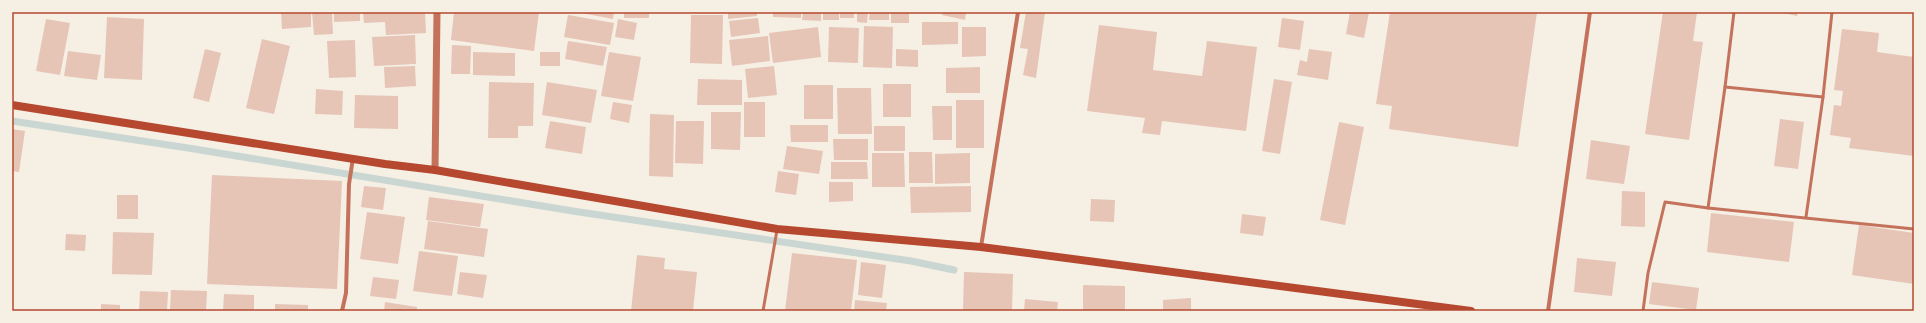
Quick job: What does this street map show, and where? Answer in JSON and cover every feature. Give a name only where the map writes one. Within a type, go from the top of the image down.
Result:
[{"type":"main road","points":[[12,105],[435,170],[777,229],[981,247],[1471,311]]},
{"type":"street","points":[[435,170],[437,12]]},
{"type":"street","points":[[981,247],[1018,12]]},
{"type":"street","points":[[1548,311],[1590,12]]},
{"type":"street","points":[[342,311],[346,293],[349,184],[353,158]]},
{"type":"lane","points":[[1708,208],[1734,12]]},
{"type":"lane","points":[[1806,217],[1823,97],[1832,12]]},
{"type":"lane","points":[[1725,87],[1823,97]]},
{"type":"lane","points":[[1643,311],[1648,273],[1665,202],[1708,208],[1914,229]]},
{"type":"lane","points":[[763,311],[772,251],[777,229]]},
{"type":"building","points":[[281,12],[311,12],[311,27],[282,29]]},
{"type":"building","points":[[312,12],[332,12],[333,34],[314,35]]},
{"type":"building","points":[[334,12],[360,12],[360,21],[334,22]]},
{"type":"building","points":[[363,12],[425,12],[426,33],[386,35],[385,22],[364,23]]},
{"type":"building","points":[[454,12],[539,12],[534,51],[451,40]]},
{"type":"building","points":[[576,12],[614,12],[613,19]]},
{"type":"building","points":[[624,12],[649,12],[649,18],[624,18]]},
{"type":"building","points":[[728,12],[757,12],[757,16],[728,19]]},
{"type":"building","points":[[773,12],[801,12],[801,18],[773,17]]},
{"type":"building","points":[[803,12],[821,12],[821,21],[802,20]]},
{"type":"building","points":[[823,12],[839,12],[839,20],[823,20]]},
{"type":"building","points":[[840,12],[854,12],[854,18],[840,18]]},
{"type":"building","points":[[857,12],[868,12],[867,23],[857,22]]},
{"type":"building","points":[[870,12],[889,12],[889,20],[869,20]]},
{"type":"building","points":[[891,12],[909,12],[909,23],[891,23]]},
{"type":"building","points":[[943,12],[966,12],[965,20],[942,15]]},
{"type":"building","points":[[1026,12],[1045,12],[1036,78],[1023,75],[1028,49],[1020,48]]},
{"type":"building","points":[[1350,12],[1369,12],[1364,38],[1346,34]]},
{"type":"building","points":[[1390,12],[1537,12],[1518,147],[1389,129],[1392,106],[1376,104]]},
{"type":"building","points":[[1663,12],[1697,12],[1693,41],[1703,42],[1689,140],[1645,134]]},
{"type":"building","points":[[1779,12],[1798,12],[1797,16]]},
{"type":"building","points":[[568,15],[614,23],[610,45],[564,37]]},
{"type":"building","points":[[691,15],[723,15],[722,64],[690,63]]},
{"type":"building","points":[[107,17],[144,19],[142,80],[104,78]]},
{"type":"building","points":[[758,18],[760,33],[731,37],[729,21]]},
{"type":"building","points":[[1282,18],[1304,21],[1300,50],[1278,47]]},
{"type":"building","points":[[46,19],[70,23],[60,75],[36,71]]},
{"type":"building","points":[[618,19],[637,23],[634,40],[615,37]]},
{"type":"building","points":[[922,22],[958,22],[958,44],[922,45]]},
{"type":"building","points":[[1099,25],[1157,32],[1153,70],[1202,76],[1207,41],[1257,47],[1246,131],[1162,121],[1160,135],[1142,133],[1145,118],[1087,111]]},
{"type":"building","points":[[864,26],[893,27],[892,68],[863,67]]},
{"type":"building","points":[[818,27],[821,57],[773,63],[769,33]]},
{"type":"building","points":[[829,27],[859,28],[858,63],[828,62]]},
{"type":"building","points":[[962,27],[986,27],[986,56],[962,57]]},
{"type":"building","points":[[1842,29],[1879,33],[1877,52],[1914,57],[1914,156],[1849,148],[1851,138],[1830,135],[1834,105],[1841,106],[1843,91],[1834,90]]},
{"type":"building","points":[[415,35],[416,64],[374,66],[372,37]]},
{"type":"building","points":[[768,36],[770,61],[732,66],[729,40]]},
{"type":"building","points":[[262,39],[290,46],[274,114],[246,108]]},
{"type":"building","points":[[355,40],[356,77],[329,78],[327,41]]},
{"type":"building","points":[[568,41],[607,47],[603,66],[565,59]]},
{"type":"building","points":[[452,45],[471,46],[470,74],[451,74]]},
{"type":"building","points":[[205,49],[221,53],[209,102],[193,98]]},
{"type":"building","points":[[896,49],[918,50],[918,67],[896,66]]},
{"type":"building","points":[[1309,49],[1332,52],[1328,80],[1297,75],[1300,60],[1307,62]]},
{"type":"building","points":[[68,51],[101,55],[97,80],[64,76]]},
{"type":"building","points":[[473,52],[515,53],[515,76],[473,75]]},
{"type":"building","points":[[540,52],[560,52],[560,66],[540,66]]},
{"type":"building","points":[[609,52],[641,57],[633,101],[601,96]]},
{"type":"building","points":[[415,66],[416,86],[385,88],[384,67]]},
{"type":"building","points":[[774,66],[777,95],[748,98],[745,69]]},
{"type":"building","points":[[980,67],[980,93],[946,93],[946,68]]},
{"type":"building","points":[[698,79],[742,80],[742,105],[697,105]]},
{"type":"building","points":[[1274,79],[1292,82],[1280,154],[1262,151]]},
{"type":"building","points":[[489,82],[534,83],[533,126],[518,126],[518,138],[488,138]]},
{"type":"building","points":[[547,82],[597,90],[591,123],[542,115]]},
{"type":"building","points":[[883,84],[911,84],[911,117],[883,117]]},
{"type":"building","points":[[804,85],[833,85],[833,119],[804,119]]},
{"type":"building","points":[[837,88],[871,88],[872,134],[838,134]]},
{"type":"building","points":[[316,89],[343,91],[342,115],[315,114]]},
{"type":"building","points":[[355,95],[398,96],[398,129],[354,128]]},
{"type":"building","points":[[956,100],[984,100],[984,148],[956,148]]},
{"type":"building","points":[[613,102],[632,105],[629,123],[610,119]]},
{"type":"building","points":[[744,102],[765,102],[765,137],[744,137]]},
{"type":"building","points":[[932,106],[952,106],[952,140],[933,140]]},
{"type":"building","points":[[711,112],[741,112],[740,150],[711,149]]},
{"type":"building","points":[[650,114],[674,115],[673,177],[649,176]]},
{"type":"building","points":[[1780,119],[1804,122],[1798,169],[1774,166]]},
{"type":"building","points":[[550,121],[586,127],[582,154],[545,148]]},
{"type":"building","points":[[676,121],[704,121],[703,164],[675,163]]},
{"type":"building","points":[[1339,122],[1364,127],[1345,225],[1320,220]]},
{"type":"building","points":[[790,125],[828,125],[828,142],[791,142]]},
{"type":"building","points":[[874,126],[905,126],[905,151],[874,151]]},
{"type":"building","points":[[12,129],[25,131],[19,172],[12,171]]},
{"type":"building","points":[[833,139],[868,139],[868,160],[834,160]]},
{"type":"building","points":[[1591,140],[1630,146],[1624,184],[1586,179]]},
{"type":"building","points":[[787,146],[823,151],[819,174],[783,169]]},
{"type":"building","points":[[909,152],[932,152],[933,183],[909,183]]},
{"type":"building","points":[[872,153],[904,153],[905,187],[872,187]]},
{"type":"building","points":[[970,153],[970,183],[935,184],[935,154]]},
{"type":"building","points":[[831,162],[867,162],[868,179],[831,179]]},
{"type":"building","points":[[778,171],[799,174],[796,195],[775,192]]},
{"type":"building","points":[[212,175],[342,181],[337,289],[207,284]]},
{"type":"building","points":[[829,182],[853,182],[853,201],[829,202]]},
{"type":"building","points":[[364,186],[386,188],[383,210],[361,207]]},
{"type":"building","points":[[971,186],[971,212],[911,213],[910,187]]},
{"type":"building","points":[[1622,191],[1645,192],[1645,227],[1621,226]]},
{"type":"building","points":[[117,195],[138,195],[138,219],[117,219]]},
{"type":"building","points":[[429,197],[484,204],[480,227],[426,220]]},
{"type":"building","points":[[1091,199],[1115,200],[1114,222],[1090,221]]},
{"type":"building","points":[[367,212],[405,217],[398,264],[360,259]]},
{"type":"building","points":[[1711,213],[1794,222],[1789,262],[1707,252]]},
{"type":"building","points":[[1242,214],[1266,217],[1263,236],[1240,233]]},
{"type":"building","points":[[428,221],[488,229],[484,257],[424,249]]},
{"type":"building","points":[[1859,225],[1914,233],[1914,284],[1852,275]]},
{"type":"building","points":[[113,232],[154,233],[152,275],[112,274]]},
{"type":"building","points":[[66,234],[86,235],[85,251],[65,250]]},
{"type":"building","points":[[419,251],[458,256],[452,296],[413,291]]},
{"type":"building","points":[[792,253],[857,260],[851,311],[785,311]]},
{"type":"building","points":[[637,255],[665,258],[664,269],[697,272],[693,311],[631,311]]},
{"type":"building","points":[[1577,258],[1616,262],[1612,296],[1574,292]]},
{"type":"building","points":[[861,262],[886,265],[882,298],[858,295]]},
{"type":"building","points":[[460,272],[487,275],[483,298],[457,294]]},
{"type":"building","points":[[964,272],[1013,274],[1012,311],[963,311]]},
{"type":"building","points":[[373,277],[399,280],[396,299],[370,296]]},
{"type":"building","points":[[1652,282],[1699,288],[1696,310],[1649,304]]},
{"type":"building","points":[[1083,285],[1125,286],[1125,311],[1083,311]]},
{"type":"building","points":[[171,290],[207,291],[206,311],[170,311]]},
{"type":"building","points":[[140,291],[168,292],[167,311],[139,311]]},
{"type":"building","points":[[224,294],[254,295],[254,311],[223,311]]},
{"type":"building","points":[[1191,298],[1191,311],[1163,311],[1163,300]]},
{"type":"building","points":[[1025,299],[1058,302],[1057,311],[1024,311]]},
{"type":"building","points":[[855,300],[887,303],[886,311],[854,311]]},
{"type":"building","points":[[385,302],[417,307],[417,311],[384,311]]},
{"type":"building","points":[[101,304],[120,305],[120,311],[101,311]]},
{"type":"building","points":[[275,304],[308,305],[308,311],[275,311]]},
{"type":"waterway","points":[[12,121],[188,148],[579,212],[911,261],[954,270]]}]
